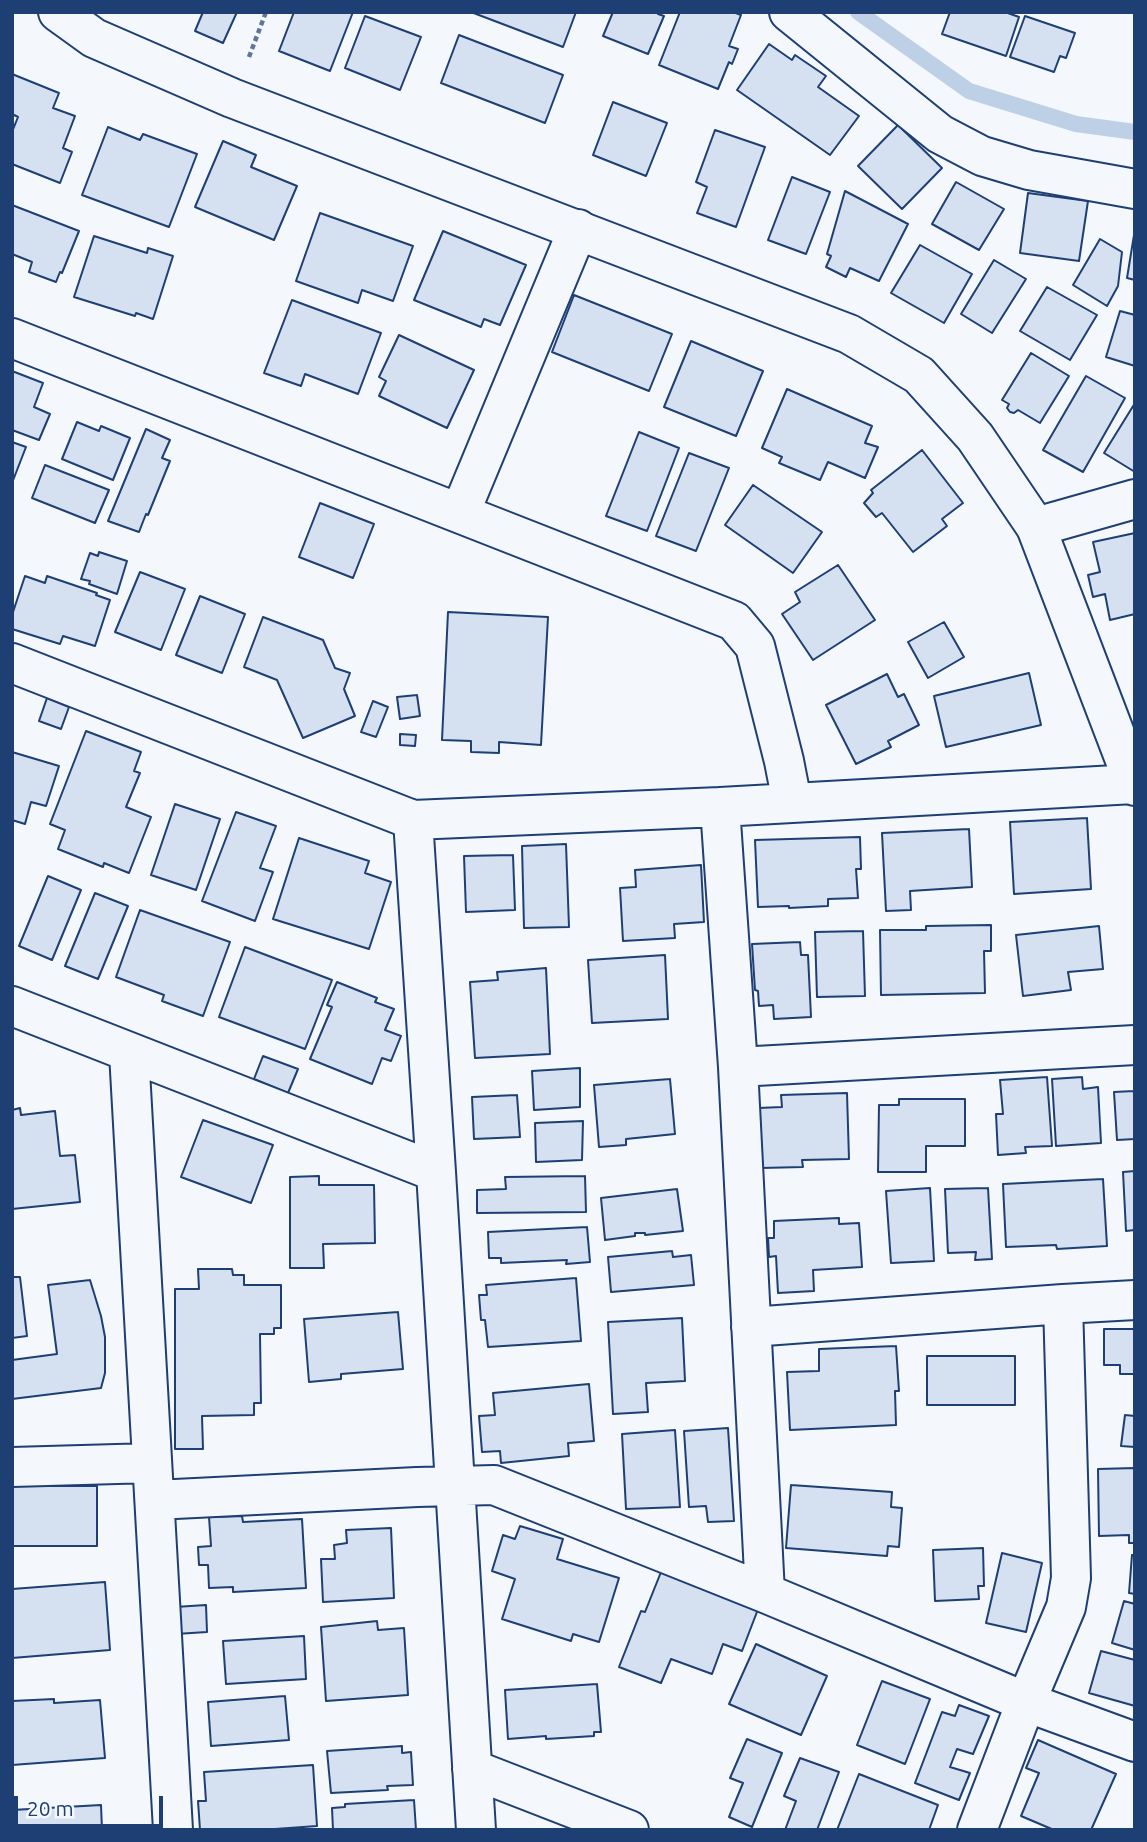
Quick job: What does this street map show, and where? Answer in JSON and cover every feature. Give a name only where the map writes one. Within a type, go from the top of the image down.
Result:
[{"type":"street","points":[[12,663],[412,820],[1134,785],[1036,527],[975,437],[919,375],[849,334],[232,98],[94,38],[58,12]]},
{"type":"street","points":[[789,12],[940,134],[982,156],[1029,170],[1135,189]]},
{"type":"street","points":[[460,513],[578,229]]},
{"type":"street","points":[[12,338],[734,621],[755,646],[785,761],[792,802]]},
{"type":"street","points":[[1036,527],[1135,499]]},
{"type":"street","points":[[720,807],[738,1068],[765,1593]]},
{"type":"street","points":[[412,820],[476,1830]]},
{"type":"street","points":[[12,1006],[436,1172]]},
{"type":"street","points":[[738,1068],[1135,1045]]},
{"type":"street","points":[[129,1053],[173,1830]]},
{"type":"street","points":[[751,1327],[1135,1300]]},
{"type":"street","points":[[977,1830],[1066,1607],[1071,1578],[1063,1304]]},
{"type":"street","points":[[12,1467],[152,1463]]},
{"type":"street","points":[[155,1500],[495,1485],[765,1593],[1026,1702],[1135,1742]]},
{"type":"street","points":[[472,1769],[629,1830]]},
{"type":"building","points":[[203,12],[237,12],[223,43],[195,31]]},
{"type":"building","points":[[294,12],[353,12],[330,71],[279,51]]},
{"type":"building","points":[[471,12],[576,12],[563,47]]},
{"type":"building","points":[[613,12],[659,12],[658,14],[664,16],[648,54],[603,36]]},
{"type":"building","points":[[680,12],[733,12],[741,15],[729,46],[738,49],[732,64],[729,62],[718,89],[659,65]]},
{"type":"building","points":[[950,12],[1005,12],[1019,17],[1006,56],[942,34]]},
{"type":"building","points":[[365,16],[421,37],[400,90],[345,68]]},
{"type":"building","points":[[1025,16],[1075,33],[1066,58],[1060,56],[1054,72],[1010,57]]},
{"type":"building","points":[[459,35],[563,75],[545,123],[441,83]]},
{"type":"building","points":[[769,44],[792,60],[795,55],[826,76],[818,87],[859,116],[830,155],[737,90]]},
{"type":"building","points":[[12,74],[59,93],[53,108],[75,116],[63,148],[72,152],[60,183],[12,164],[12,132],[18,117],[12,114]]},
{"type":"building","points":[[613,102],[667,123],[646,176],[593,155]]},
{"type":"building","points":[[898,125],[942,168],[902,209],[858,166]]},
{"type":"building","points":[[108,127],[140,140],[143,134],[197,154],[169,227],[82,195]]},
{"type":"building","points":[[715,130],[765,147],[736,227],[697,213],[707,187],[696,182]]},
{"type":"building","points":[[223,141],[256,155],[251,167],[297,186],[274,240],[195,207]]},
{"type":"building","points":[[792,177],[830,192],[806,254],[768,240]]},
{"type":"building","points":[[956,182],[1004,209],[979,250],[932,224]]},
{"type":"building","points":[[845,191],[908,224],[879,281],[850,268],[846,277],[826,267],[831,256],[827,254]]},
{"type":"building","points":[[1028,193],[1088,201],[1079,261],[1020,253]]},
{"type":"building","points":[[12,205],[79,231],[56,282],[29,272],[32,262],[12,254]]},
{"type":"building","points":[[320,213],[413,246],[393,301],[362,290],[358,303],[296,281]]},
{"type":"building","points":[[1135,229],[1135,280],[1127,278]]},
{"type":"building","points":[[443,231],[526,265],[500,325],[484,319],[481,327],[414,300]]},
{"type":"building","points":[[94,236],[147,253],[148,248],[173,256],[153,319],[74,297]]},
{"type":"building","points":[[1100,239],[1122,252],[1118,286],[1107,306],[1073,285]]},
{"type":"building","points":[[920,245],[972,274],[944,323],[891,293]]},
{"type":"building","points":[[994,260],[1026,279],[992,333],[961,314]]},
{"type":"building","points":[[1047,287],[1097,315],[1070,360],[1020,331]]},
{"type":"building","points":[[574,295],[672,334],[649,391],[552,352]]},
{"type":"building","points":[[292,300],[381,333],[358,394],[305,374],[301,386],[264,373]]},
{"type":"building","points":[[1120,311],[1135,315],[1135,366],[1106,357]]},
{"type":"building","points":[[399,335],[474,370],[447,428],[379,396],[386,381],[379,377]]},
{"type":"building","points":[[691,341],[763,371],[736,436],[664,407]]},
{"type":"building","points":[[1031,353],[1069,376],[1040,423],[1018,410],[1010,412],[1007,408],[1009,404],[1002,400]]},
{"type":"building","points":[[12,371],[43,383],[34,407],[50,414],[39,440],[12,430]]},
{"type":"building","points":[[1086,376],[1125,398],[1083,472],[1043,450]]},
{"type":"building","points":[[787,389],[872,426],[865,443],[878,447],[865,478],[828,462],[820,480],[779,463],[782,457],[762,448]]},
{"type":"building","points":[[1135,403],[1135,472],[1104,453]]},
{"type":"building","points":[[77,422],[99,431],[101,426],[130,438],[113,480],[62,459]]},
{"type":"building","points":[[146,429],[170,440],[162,458],[170,461],[139,532],[108,521]]},
{"type":"building","points":[[639,432],[679,448],[647,531],[606,516]]},
{"type":"building","points":[[12,442],[26,447],[12,483]]},
{"type":"building","points":[[922,450],[963,503],[942,519],[947,526],[913,552],[882,513],[876,517],[864,503],[873,493],[871,490]]},
{"type":"building","points":[[689,453],[729,468],[696,551],[656,536]]},
{"type":"building","points":[[45,465],[109,490],[95,523],[32,498]]},
{"type":"building","points":[[753,485],[822,532],[793,573],[725,525]]},
{"type":"building","points":[[320,503],[374,524],[353,578],[299,557]]},
{"type":"building","points":[[1135,533],[1135,614],[1110,620],[1105,594],[1093,597],[1088,575],[1100,572],[1093,542]]},
{"type":"building","points":[[99,552],[127,561],[117,594],[81,579],[90,553],[98,556]]},
{"type":"building","points":[[838,565],[875,620],[813,660],[782,614],[800,602],[795,592]]},
{"type":"building","points":[[140,572],[185,589],[161,650],[115,632]]},
{"type":"building","points":[[25,576],[45,583],[47,576],[110,600],[95,646],[63,636],[60,644],[12,629],[12,615]]},
{"type":"building","points":[[200,596],[245,614],[222,673],[176,655]]},
{"type":"building","points":[[448,612],[548,617],[541,745],[499,742],[499,753],[471,752],[471,741],[442,740]]},
{"type":"building","points":[[263,617],[323,640],[335,668],[350,673],[344,689],[355,716],[303,738],[277,680],[244,667]]},
{"type":"building","points":[[944,622],[964,657],[928,678],[908,642]]},
{"type":"building","points":[[1029,673],[1041,725],[946,747],[934,696]]},
{"type":"building","points":[[887,674],[898,697],[904,694],[919,725],[888,741],[891,747],[856,764],[826,705]]},
{"type":"building","points":[[417,695],[420,716],[400,719],[397,697]]},
{"type":"building","points":[[47,698],[69,707],[61,729],[39,721]]},
{"type":"building","points":[[373,701],[388,707],[376,737],[361,732]]},
{"type":"building","points":[[86,731],[141,752],[134,771],[140,773],[126,807],[151,817],[129,873],[104,863],[103,867],[58,849],[65,830],[50,824]]},
{"type":"building","points":[[400,734],[416,735],[415,746],[400,745]]},
{"type":"building","points":[[12,752],[59,766],[46,806],[31,802],[25,824],[12,820]]},
{"type":"building","points":[[175,804],[220,819],[196,890],[151,875]]},
{"type":"building","points":[[236,812],[276,826],[260,868],[273,872],[255,921],[202,901]]},
{"type":"building","points":[[1087,818],[1091,889],[1014,894],[1010,822]]},
{"type":"building","points":[[969,829],[972,887],[910,891],[911,910],[886,911],[882,833]]},
{"type":"building","points":[[860,837],[861,869],[856,869],[858,898],[828,899],[828,906],[758,907],[755,840]]},
{"type":"building","points":[[299,838],[369,861],[365,873],[391,882],[369,949],[273,919]]},
{"type":"building","points":[[566,844],[569,927],[524,928],[522,846]]},
{"type":"building","points":[[513,855],[515,910],[466,912],[464,856]]},
{"type":"building","points":[[701,865],[704,922],[674,924],[675,938],[623,941],[620,888],[636,887],[635,870]]},
{"type":"building","points":[[48,876],[81,890],[52,960],[19,946]]},
{"type":"building","points":[[95,893],[128,906],[98,979],[65,966]]},
{"type":"building","points":[[140,910],[230,942],[203,1016],[162,1001],[164,995],[116,977]]},
{"type":"building","points":[[991,925],[991,951],[984,951],[985,993],[881,995],[880,930]]},
{"type":"building","points":[[1099,926],[1103,969],[1068,972],[1071,990],[1023,996],[1016,935]]},
{"type":"building","points":[[863,931],[865,996],[817,997],[815,932]]},
{"type":"building","points":[[800,942],[801,955],[808,955],[811,1017],[774,1019],[773,1005],[759,1006],[758,991],[755,990],[752,944]]},
{"type":"building","points":[[245,947],[332,980],[305,1049],[219,1017]]},
{"type":"building","points":[[665,955],[668,1019],[592,1023],[588,960]]},
{"type":"building","points":[[546,968],[550,1054],[475,1058],[470,982],[498,980],[497,972]]},
{"type":"building","points":[[337,982],[377,998],[375,1002],[394,1009],[385,1030],[401,1036],[391,1061],[382,1058],[372,1084],[310,1059],[332,1007],[327,1005]]},
{"type":"building","points":[[263,1056],[298,1069],[288,1093],[254,1079]]},
{"type":"building","points":[[580,1068],[580,1107],[534,1110],[532,1071]]},
{"type":"building","points":[[1047,1077],[1052,1146],[1025,1147],[1026,1153],[998,1155],[996,1114],[1003,1114],[1000,1080]]},
{"type":"building","points":[[1082,1077],[1083,1089],[1098,1087],[1101,1143],[1056,1146],[1052,1079]]},
{"type":"building","points":[[1134,1077],[1135,1139],[1117,1140],[1114,1092],[1134,1091]]},
{"type":"building","points":[[670,1079],[675,1134],[626,1139],[626,1145],[599,1147],[594,1085]]},
{"type":"building","points":[[847,1093],[849,1159],[802,1160],[803,1167],[761,1168],[758,1108],[782,1107],[781,1095]]},
{"type":"building","points":[[517,1095],[520,1137],[474,1139],[472,1097]]},
{"type":"building","points":[[899,1099],[965,1099],[965,1146],[926,1146],[926,1172],[878,1172],[879,1105],[899,1105]]},
{"type":"building","points":[[20,1108],[21,1115],[55,1111],[60,1156],[75,1155],[80,1202],[12,1209],[12,1110]]},
{"type":"building","points":[[203,1120],[273,1145],[251,1203],[181,1177]]},
{"type":"building","points":[[583,1121],[582,1160],[536,1162],[535,1123]]},
{"type":"building","points":[[1135,1171],[1135,1230],[1126,1231],[1123,1172]]},
{"type":"building","points":[[319,1176],[319,1185],[374,1185],[375,1243],[323,1244],[324,1268],[290,1268],[290,1177]]},
{"type":"building","points":[[585,1176],[586,1212],[477,1213],[477,1190],[506,1189],[505,1177]]},
{"type":"building","points":[[1103,1179],[1107,1246],[1057,1249],[1056,1245],[1006,1247],[1003,1184]]},
{"type":"building","points":[[930,1188],[934,1261],[891,1263],[886,1191]]},
{"type":"building","points":[[988,1188],[992,1259],[975,1260],[976,1252],[948,1253],[945,1189]]},
{"type":"building","points":[[677,1189],[683,1231],[645,1235],[635,1233],[635,1236],[605,1240],[601,1198]]},
{"type":"building","points":[[839,1218],[839,1224],[859,1223],[862,1267],[813,1270],[814,1291],[778,1293],[776,1256],[769,1257],[768,1238],[774,1238],[774,1221]]},
{"type":"building","points":[[587,1227],[590,1262],[566,1264],[567,1260],[501,1263],[501,1258],[489,1258],[488,1232]]},
{"type":"building","points":[[672,1251],[673,1257],[691,1255],[694,1285],[611,1292],[608,1257]]},
{"type":"building","points":[[198,1269],[232,1269],[233,1275],[244,1275],[244,1285],[281,1285],[281,1328],[274,1328],[274,1334],[260,1334],[261,1403],[254,1403],[254,1415],[202,1416],[203,1449],[175,1449],[175,1289],[199,1289]]},
{"type":"building","points":[[12,1277],[20,1277],[27,1336],[12,1338]]},
{"type":"building","points":[[576,1278],[581,1341],[488,1347],[485,1320],[481,1320],[479,1295],[487,1295],[486,1285]]},
{"type":"building","points":[[90,1280],[105,1337],[105,1373],[101,1388],[12,1399],[12,1360],[57,1354],[48,1285]]},
{"type":"building","points":[[398,1312],[403,1369],[341,1374],[341,1379],[309,1382],[304,1319]]},
{"type":"building","points":[[682,1318],[685,1381],[646,1383],[648,1412],[613,1414],[608,1322]]},
{"type":"building","points":[[1104,1329],[1135,1329],[1135,1374],[1120,1374],[1120,1365],[1104,1365]]},
{"type":"building","points":[[896,1346],[899,1391],[895,1391],[896,1425],[790,1430],[787,1372],[819,1371],[819,1349]]},
{"type":"building","points":[[927,1356],[1015,1356],[1015,1405],[927,1405]]},
{"type":"building","points":[[589,1384],[594,1441],[568,1443],[569,1456],[501,1463],[500,1451],[482,1452],[479,1416],[495,1415],[493,1393]]},
{"type":"building","points":[[1125,1415],[1135,1416],[1135,1447],[1121,1446]]},
{"type":"building","points":[[728,1428],[734,1521],[708,1522],[706,1506],[689,1507],[684,1431]]},
{"type":"building","points":[[675,1430],[680,1507],[626,1509],[622,1434]]},
{"type":"building","points":[[1135,1468],[1135,1543],[1129,1543],[1129,1535],[1099,1536],[1098,1469]]},
{"type":"building","points":[[791,1485],[892,1492],[891,1507],[902,1508],[899,1547],[888,1546],[887,1556],[786,1548]]},
{"type":"building","points":[[12,1486],[97,1486],[97,1546],[12,1546]]},
{"type":"building","points":[[242,1516],[243,1522],[302,1519],[306,1588],[233,1592],[233,1587],[209,1588],[208,1565],[199,1565],[198,1547],[211,1546],[209,1517]]},
{"type":"building","points":[[520,1526],[563,1539],[557,1559],[619,1578],[599,1642],[573,1634],[571,1641],[502,1619],[515,1579],[492,1571],[503,1535],[515,1539]]},
{"type":"building","points":[[391,1528],[394,1598],[323,1602],[321,1559],[335,1559],[334,1545],[347,1543],[346,1530]]},
{"type":"building","points":[[983,1548],[984,1586],[978,1586],[979,1599],[935,1601],[933,1550]]},
{"type":"building","points":[[1002,1553],[1042,1563],[1026,1632],[986,1623]]},
{"type":"building","points":[[1132,1555],[1135,1555],[1135,1594],[1129,1593]]},
{"type":"building","points":[[663,1567],[760,1604],[742,1651],[723,1644],[712,1674],[671,1659],[661,1683],[619,1667],[641,1611],[645,1612]]},
{"type":"building","points":[[105,1582],[110,1650],[12,1658],[12,1589]]},
{"type":"building","points":[[1124,1601],[1135,1604],[1135,1650],[1112,1643]]},
{"type":"building","points":[[206,1605],[207,1632],[176,1634],[175,1607]]},
{"type":"building","points":[[377,1621],[378,1630],[404,1628],[408,1695],[326,1701],[321,1627]]},
{"type":"building","points":[[304,1636],[306,1679],[226,1684],[223,1641]]},
{"type":"building","points":[[756,1644],[827,1676],[801,1735],[729,1704]]},
{"type":"building","points":[[1101,1651],[1135,1660],[1135,1706],[1089,1693]]},
{"type":"building","points":[[882,1681],[930,1699],[905,1764],[857,1745]]},
{"type":"building","points":[[597,1684],[601,1732],[594,1732],[594,1736],[508,1739],[505,1690]]},
{"type":"building","points":[[285,1696],[289,1740],[211,1746],[208,1702]]},
{"type":"building","points":[[54,1699],[54,1703],[100,1700],[105,1758],[12,1765],[12,1701]]},
{"type":"building","points":[[959,1705],[989,1716],[973,1754],[957,1749],[950,1767],[970,1773],[959,1800],[915,1783],[942,1712],[955,1716]]},
{"type":"building","points":[[747,1739],[782,1753],[752,1827],[729,1817],[743,1783],[730,1778]]},
{"type":"building","points":[[1038,1740],[1116,1774],[1091,1830],[1054,1830],[1021,1816],[1039,1773],[1026,1768]]},
{"type":"building","points":[[402,1746],[402,1753],[411,1752],[413,1785],[387,1786],[388,1790],[331,1793],[327,1751]]},
{"type":"building","points":[[800,1758],[839,1772],[817,1830],[785,1830],[796,1801],[784,1796]]},
{"type":"building","points":[[313,1765],[317,1826],[200,1830],[198,1801],[206,1801],[204,1772]]},
{"type":"building","points":[[859,1774],[938,1805],[929,1830],[837,1830]]},
{"type":"building","points":[[414,1800],[416,1830],[333,1830],[332,1808],[345,1807],[345,1804]]},
{"type":"building","points":[[101,1805],[102,1830],[12,1830],[12,1810]]},
{"type":"waterway","points":[[858,12],[969,91],[1076,124],[1135,132]]}]
